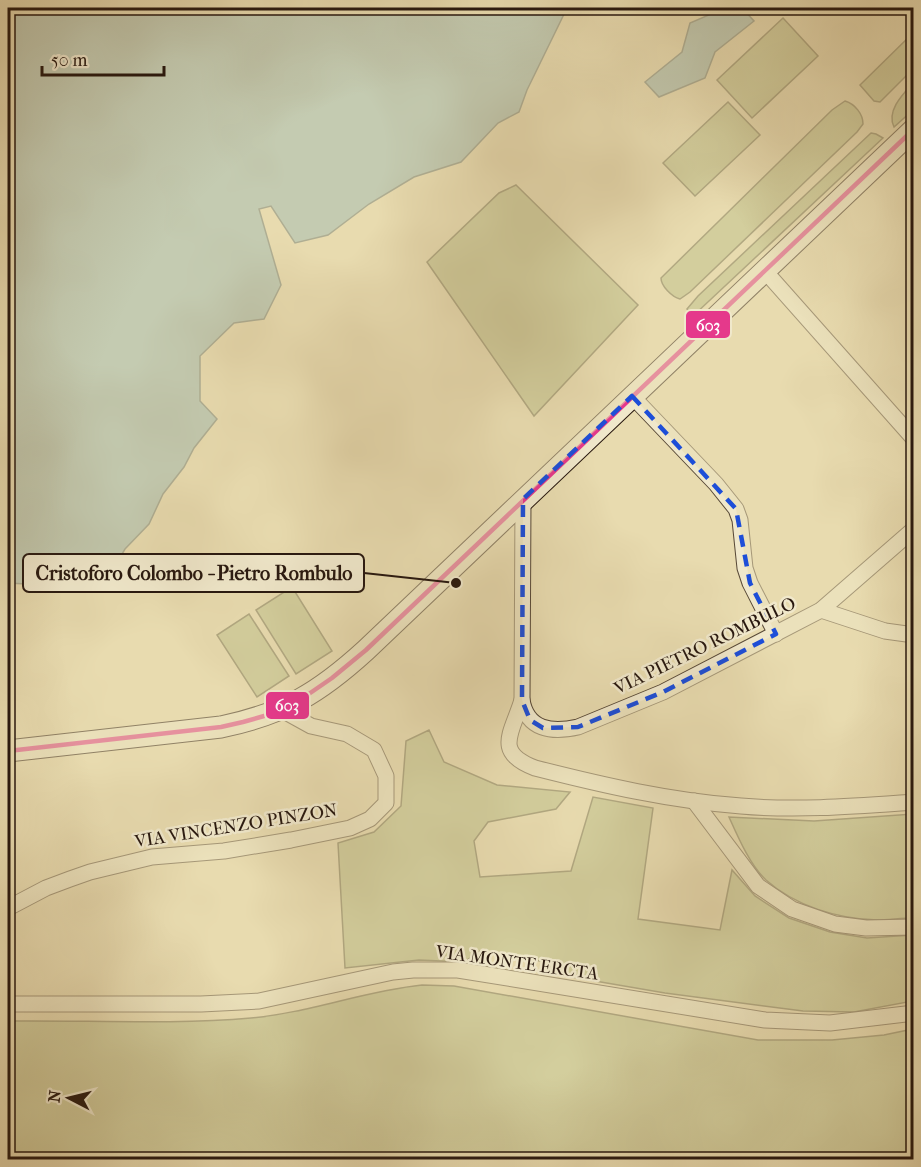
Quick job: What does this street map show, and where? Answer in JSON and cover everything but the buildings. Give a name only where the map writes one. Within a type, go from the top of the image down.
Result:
[{"type":"main road","points":[[8,751],[221,727],[282,710],[316,691],[348,666],[914,129]]},
{"type":"street","points":[[764,270],[914,439]]},
{"type":"street","points":[[632,396],[736,509],[740,520],[745,568],[750,583],[777,634]]},
{"type":"street","points":[[523,499],[522,700],[509,740],[511,754],[520,762],[622,789],[741,806],[794,807],[914,802]]},
{"type":"street","name":"VIA PIETRO ROMBULO","points":[[522,700],[524,712],[530,720],[543,728],[572,728],[663,692],[820,610],[914,529]]},
{"type":"street","points":[[820,610],[885,631],[914,635]]},
{"type":"street","name":"VIA VINCENZO PINZON","points":[[8,908],[46,888],[90,872],[152,857],[291,840],[350,828],[370,819],[386,803],[386,776],[374,750],[347,734],[311,726],[282,710]]},
{"type":"street","points":[[694,801],[758,886],[792,909],[835,924],[866,928],[914,927]]},
{"type":"street","name":"VIA MONTE ERCTA","points":[[8,1004],[201,1004],[259,1001],[393,972],[435,969],[458,970],[765,1020],[830,1023],[914,1013]]},
{"type":"highlighted area","points":[[632,396],[736,509],[750,583],[776,634],[663,692],[578,727],[543,728],[530,720],[522,700],[523,499]]},
{"type":"green space","points":[[783,18],[818,56],[752,118],[717,80]]},
{"type":"green space","points":[[913,33],[913,69],[880,102],[874,101],[860,85]]},
{"type":"green space","points":[[913,83],[913,110],[894,127],[892,115],[894,109]]},
{"type":"green space","points":[[845,101],[855,107],[862,117],[863,124],[857,132],[690,292],[680,299],[670,294],[661,278],[832,110]]},
{"type":"green space","points":[[728,102],[760,135],[695,196],[663,163]]},
{"type":"green space","points":[[871,133],[883,138],[693,316],[687,309],[698,296]]},
{"type":"green space","points":[[516,185],[638,305],[534,416],[427,262],[499,193]]},
{"type":"green space","points":[[292,587],[332,651],[296,674],[256,610]]},
{"type":"green space","points":[[249,614],[289,676],[257,697],[217,635]]},
{"type":"green space","points":[[429,730],[444,762],[497,785],[570,792],[556,809],[488,822],[474,841],[480,877],[571,871],[593,797],[653,808],[638,919],[720,930],[732,870],[755,896],[789,918],[830,932],[867,938],[913,935],[913,1001],[854,1012],[803,1011],[665,993],[560,975],[546,962],[480,951],[464,962],[419,960],[345,968],[338,843],[374,832],[401,806],[406,741]]},
{"type":"green space","points":[[913,814],[913,918],[877,920],[832,914],[804,904],[777,889],[755,867],[729,817],[814,821]]},
{"type":"green space","points":[[422,985],[454,986],[758,1040],[832,1040],[884,1035],[913,1029],[913,1159],[8,1159],[8,1021],[160,1022],[251,1018],[294,1012],[379,992]]},
{"type":"water","points":[[8,8],[567,8],[527,90],[519,112],[498,123],[461,162],[414,177],[369,204],[328,235],[295,243],[271,206],[259,209],[281,285],[264,319],[234,323],[200,356],[200,401],[217,419],[163,494],[149,524],[125,549],[102,588],[8,583]]},
{"type":"water","points":[[725,8],[742,8],[754,21],[715,52],[705,78],[659,97],[645,82],[682,52],[690,23]]},
{"type":"transit line","name":"603","points":[[8,751],[221,727],[264,716],[300,700],[366,650],[914,129]]},
{"type":"place","name":"Cristoforo Colombo - Pietro Rombulo","points":[[456,583]]}]
